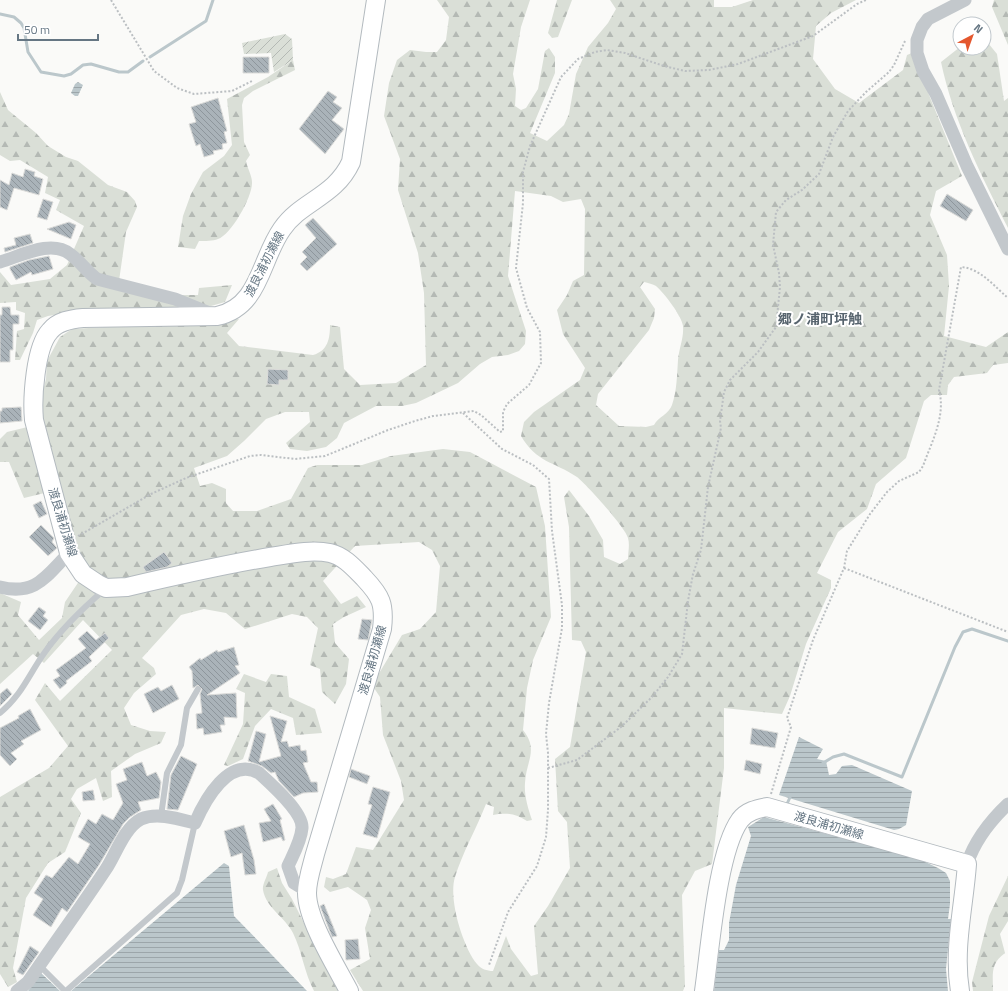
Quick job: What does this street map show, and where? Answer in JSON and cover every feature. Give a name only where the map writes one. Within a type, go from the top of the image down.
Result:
[{"type":"main road","name":"渡良浦初瀬線","points":[[349,991],[308,907],[307,891],[315,854],[382,629],[384,616],[383,604],[378,593],[342,558],[331,553],[315,552],[254,560],[127,587],[106,588],[83,574],[68,548],[34,420],[32,402],[36,370],[45,338],[50,330],[69,319],[217,316],[228,314],[239,308],[248,297],[282,228],[294,216],[334,188],[346,173],[351,162],[355,145],[376,0]]},
{"type":"main road","name":"渡良浦初瀬線","points":[[767,807],[967,864]]},
{"type":"main road","points":[[704,991],[717,898],[725,858],[734,832],[741,820],[749,812],[767,807]]},
{"type":"main road","points":[[960,991],[958,955],[967,864]]},
{"type":"street","points":[[965,0],[934,15],[925,23],[917,40],[917,53],[923,71],[936,94],[967,166],[1008,249]]},
{"type":"street","points":[[0,262],[49,247],[64,249],[72,255],[88,273],[98,279],[175,299],[217,316]]},
{"type":"street","points":[[0,587],[29,588],[38,584],[68,548]]},
{"type":"street","points":[[17,991],[28,982],[107,868],[132,827],[143,818],[161,816],[195,824],[212,794],[229,774],[243,769],[252,769],[259,773],[296,811],[300,818],[302,828],[300,837],[288,866],[294,883],[307,891]]},
{"type":"street","points":[[967,864],[971,854],[991,821],[1008,804]]},
{"type":"lane","points":[[0,713],[14,701],[44,652],[66,626],[106,588]]},
{"type":"lane","points":[[161,816],[167,773],[181,745],[187,708],[198,689]]},
{"type":"lane","points":[[39,965],[65,991],[177,894],[182,880],[195,824]]},
{"type":"path","points":[[111,0],[154,72],[177,88],[194,94],[232,91],[252,81]]},
{"type":"path","points":[[68,548],[151,494],[186,478],[232,461],[261,455],[295,459],[325,456],[388,430],[415,421],[433,416],[474,411],[481,415],[500,432],[503,431],[503,412],[507,404],[529,385],[541,363],[540,332],[527,308],[516,268],[523,204],[523,172],[530,146],[560,77],[578,59],[595,52],[606,50],[625,53],[664,66],[685,71],[709,70],[731,65],[813,36],[866,0]]},
{"type":"path","points":[[548,768],[578,760],[621,727],[652,697],[668,677],[682,654],[688,601],[693,574],[701,550],[708,487],[721,428],[720,421],[724,392],[730,380],[758,352],[776,327],[780,287],[779,273],[773,245],[776,212],[786,200],[802,190],[819,174],[833,138],[848,111],[894,66],[906,36]]},
{"type":"path","points":[[767,807],[791,727],[787,718],[813,640],[844,568],[847,551],[870,514],[899,480],[919,472],[923,466],[941,414],[942,403],[939,390],[961,267],[970,267],[978,272],[1008,298]]},
{"type":"path","points":[[463,413],[502,449],[533,465],[549,479],[550,518],[562,605],[562,628],[549,703],[546,734],[548,768],[546,837],[537,866],[508,912],[489,965]]},
{"type":"path","points":[[844,568],[1008,632]]},
{"type":"green space","points":[[437,0],[530,0],[521,27],[513,74],[516,89],[515,106],[521,110],[526,108],[538,89],[545,51],[549,48],[555,57],[555,73],[530,133],[547,141],[564,125],[569,114],[576,74],[588,47],[608,23],[616,9],[610,0],[714,0],[714,7],[732,7],[753,0],[856,0],[831,13],[816,26],[813,59],[835,89],[859,103],[903,70],[907,55],[912,53],[962,176],[936,191],[930,215],[947,255],[949,286],[944,336],[986,347],[1008,332],[1008,363],[993,365],[987,373],[954,377],[948,385],[947,395],[931,395],[924,401],[906,458],[876,484],[867,509],[838,532],[817,573],[831,580],[831,588],[806,644],[790,696],[782,714],[724,708],[724,768],[712,864],[695,871],[682,895],[685,986],[683,991],[363,991],[350,970],[370,959],[365,928],[371,910],[367,900],[348,887],[330,892],[324,887],[326,877],[333,879],[346,874],[356,847],[373,850],[404,800],[401,781],[383,735],[380,697],[372,685],[402,635],[420,629],[436,612],[440,566],[432,550],[419,542],[355,546],[323,581],[341,604],[357,596],[366,607],[333,624],[335,643],[349,659],[346,684],[335,704],[322,692],[320,669],[310,665],[318,628],[307,617],[292,614],[245,629],[226,613],[204,609],[181,615],[142,658],[154,668],[156,674],[134,693],[124,708],[131,725],[150,731],[166,732],[161,743],[135,754],[111,771],[112,797],[103,801],[96,778],[77,789],[71,799],[81,813],[65,852],[48,863],[26,898],[13,968],[17,982],[8,987],[0,974],[0,797],[49,768],[68,746],[35,700],[45,683],[60,701],[112,650],[83,620],[44,663],[33,654],[0,684],[0,593],[21,602],[18,615],[39,640],[62,618],[65,602],[88,568],[78,555],[61,489],[24,498],[9,462],[0,462],[0,439],[7,432],[40,424],[40,402],[46,379],[47,361],[60,337],[72,329],[239,319],[227,333],[239,346],[313,355],[325,347],[329,339],[330,325],[340,327],[344,369],[360,385],[396,383],[426,365],[424,293],[418,253],[398,190],[400,159],[384,116],[389,83],[397,60],[410,50],[437,52],[446,40],[449,17]],"holes":[[[515,191],[551,196],[563,202],[581,199],[585,209],[584,275],[573,281],[567,295],[557,310],[563,334],[585,368],[580,380],[534,412],[524,422],[521,436],[527,445],[539,457],[582,481],[620,525],[628,538],[629,543],[628,559],[620,564],[604,557],[603,540],[589,516],[569,490],[564,497],[569,527],[572,640],[581,641],[586,652],[570,747],[555,759],[558,811],[567,822],[570,868],[548,906],[534,926],[538,974],[531,976],[511,949],[506,936],[493,971],[484,969],[477,964],[462,935],[455,910],[453,886],[462,859],[486,804],[494,807],[493,815],[511,814],[527,821],[532,820],[525,792],[526,775],[531,750],[528,737],[523,730],[527,688],[533,660],[551,617],[545,526],[536,487],[470,452],[443,449],[391,456],[362,465],[317,465],[308,468],[291,499],[257,511],[233,511],[226,503],[226,489],[212,483],[200,486],[194,468],[227,456],[266,419],[285,412],[309,412],[310,422],[286,443],[290,449],[307,451],[326,447],[337,438],[344,423],[376,406],[402,406],[416,403],[458,383],[480,364],[492,357],[508,355],[519,351],[525,344],[526,331],[508,276]],[[644,282],[655,285],[659,289],[668,299],[682,322],[683,335],[675,394],[671,408],[654,425],[646,427],[619,426],[596,405],[598,394],[649,330],[654,318],[655,309],[640,287]]]},
{"type":"green space","points":[[557,0],[572,0],[558,37],[552,38],[548,33]]},
{"type":"green space","points":[[994,0],[1008,0],[1008,45],[992,7]]},
{"type":"green space","points":[[285,34],[292,39],[293,60],[274,72],[271,53],[244,54],[242,43]]},
{"type":"green space","points":[[992,48],[997,54],[1004,101],[1008,98],[1008,228],[960,126],[946,84],[941,62],[952,53],[952,56],[992,56]]},
{"type":"green space","points":[[293,60],[295,70],[253,91],[244,98],[242,105],[244,142],[250,155],[246,161],[252,182],[249,196],[235,223],[223,236],[218,239],[211,241],[199,241],[195,249],[178,247],[183,216],[191,194],[203,172],[224,156],[232,145],[227,99],[268,77]]},
{"type":"green space","points":[[0,92],[8,110],[36,133],[48,146],[66,157],[78,161],[108,185],[127,192],[135,201],[137,207],[126,232],[119,281],[178,295],[198,295],[199,288],[232,285],[225,302],[190,312],[91,309],[48,316],[37,320],[33,333],[20,360],[15,360],[17,331],[24,329],[25,313],[16,310],[16,302],[0,303],[0,272],[11,285],[50,279],[67,265],[84,226],[56,210],[60,200],[45,193],[48,177],[20,160],[10,161],[0,155]]},
{"type":"green space","points":[[244,674],[266,682],[271,674],[287,676],[289,697],[315,709],[322,733],[296,735],[293,718],[271,709],[255,726],[243,759],[228,766],[224,765],[243,724],[245,693],[236,689]]},
{"type":"green space","points":[[277,868],[282,883],[292,899],[338,991],[314,991],[299,947],[290,927],[272,907],[265,896],[263,888],[268,872]]},
{"type":"green space","points":[[1008,876],[1008,921],[1000,934],[1005,953],[997,961],[993,970],[993,991],[973,991],[972,982],[989,916]]},
{"type":"shaded area","points":[[78,82],[83,85],[78,96],[75,96],[71,93],[75,84]]},
{"type":"shaded area","points":[[799,737],[823,749],[817,759],[826,761],[829,775],[836,774],[842,766],[852,765],[912,791],[906,825],[894,830],[779,795]]},
{"type":"shaded area","points":[[764,817],[919,859],[946,873],[950,881],[950,904],[948,919],[951,919],[946,969],[948,991],[714,991],[719,950],[724,950],[729,940],[729,923],[736,885],[751,836],[748,827]]},
{"type":"shaded area","points":[[224,863],[229,866],[234,916],[307,991],[71,991]]},
{"type":"shaded area","points":[[41,973],[60,991],[28,991]]},
{"type":"building","points":[[243,57],[269,57],[269,73],[243,73]]},
{"type":"building","points":[[328,91],[337,97],[333,102],[342,108],[332,120],[344,129],[325,154],[299,129]]},
{"type":"building","points":[[218,98],[227,131],[224,132],[227,143],[222,144],[223,149],[213,151],[214,154],[204,157],[200,144],[196,146],[189,124],[196,122],[191,107]]},
{"type":"building","points":[[25,169],[35,172],[34,176],[43,179],[39,195],[14,188],[7,210],[0,207],[0,180],[9,185],[12,173],[23,177]]},
{"type":"building","points":[[947,194],[973,210],[966,221],[940,206]]},
{"type":"building","points":[[43,199],[53,202],[47,220],[37,217]]},
{"type":"building","points":[[313,218],[337,244],[307,271],[300,264],[307,257],[302,252],[316,238],[305,225]]},
{"type":"building","points":[[69,222],[76,225],[71,239],[47,229]]},
{"type":"building","points":[[30,234],[33,243],[5,252],[4,248],[16,245],[14,238]]},
{"type":"building","points":[[49,256],[53,269],[32,275],[31,272],[16,280],[10,269],[10,267],[29,260]]},
{"type":"building","points":[[2,307],[10,307],[11,315],[19,315],[19,324],[13,324],[13,350],[10,350],[10,362],[0,362],[0,315],[2,315]]},
{"type":"building","points":[[268,369],[288,370],[288,380],[279,380],[279,385],[267,384]]},
{"type":"building","points":[[21,407],[22,421],[0,423],[0,411],[2,411],[2,408]]},
{"type":"building","points":[[41,501],[47,514],[39,518],[33,505]]},
{"type":"building","points":[[41,525],[54,538],[52,542],[57,548],[48,556],[29,537]]},
{"type":"building","points":[[164,552],[172,563],[167,567],[146,572],[143,567]]},
{"type":"building","points":[[39,607],[46,612],[43,616],[48,620],[40,630],[28,621]]},
{"type":"building","points":[[362,619],[372,620],[368,640],[358,639]]},
{"type":"building","points":[[87,631],[96,640],[105,633],[109,638],[89,657],[92,661],[66,681],[67,683],[60,689],[53,680],[60,676],[56,670],[86,648],[78,639]]},
{"type":"building","points":[[234,647],[239,665],[235,666],[240,673],[207,695],[236,693],[237,718],[224,717],[225,725],[220,725],[222,732],[204,735],[203,728],[197,729],[196,714],[202,713],[200,694],[202,689],[198,685],[193,688],[192,671],[189,667],[200,658],[201,660],[217,650],[218,652]]},
{"type":"building","points":[[172,685],[179,699],[153,713],[144,694],[158,687],[161,691]]},
{"type":"building","points":[[7,688],[12,694],[0,706],[0,694]]},
{"type":"building","points":[[30,709],[41,730],[21,741],[24,744],[11,753],[17,759],[10,766],[0,755],[0,728],[19,718],[18,716]]},
{"type":"building","points":[[270,716],[287,721],[281,742],[287,741],[289,747],[300,745],[301,751],[306,750],[308,762],[303,763],[311,782],[317,782],[318,792],[303,793],[294,797],[279,781],[275,772],[271,773],[262,766],[248,761],[256,731],[266,734],[259,762],[281,756]]},
{"type":"building","points":[[752,728],[778,733],[775,748],[750,744]]},
{"type":"building","points":[[181,756],[197,764],[178,810],[167,809],[171,775]]},
{"type":"building","points":[[746,760],[762,764],[760,774],[744,770]]},
{"type":"building","points":[[142,762],[147,776],[156,772],[161,782],[159,798],[138,802],[141,810],[130,817],[123,824],[99,865],[67,912],[62,908],[51,927],[33,915],[43,899],[34,893],[46,875],[52,878],[69,857],[78,864],[90,844],[78,837],[88,819],[96,824],[102,814],[113,820],[123,803],[116,784],[127,780],[123,769]]},
{"type":"building","points":[[351,769],[370,776],[367,784],[349,777]]},
{"type":"building","points":[[373,787],[390,792],[377,838],[363,834],[372,805],[368,804]]},
{"type":"building","points":[[93,790],[95,800],[83,801],[82,792]]},
{"type":"building","points":[[273,804],[282,819],[280,820],[285,840],[283,841],[281,837],[263,842],[259,823],[271,821],[264,809]]},
{"type":"building","points":[[244,825],[254,860],[256,874],[245,875],[242,853],[231,857],[224,831]]},
{"type":"building","points":[[324,904],[337,936],[332,937],[320,906]]},
{"type":"building","points":[[358,939],[360,959],[346,960],[345,940]]},
{"type":"building","points":[[30,946],[39,952],[23,975],[17,972]]},
{"type":"waterway","points":[[150,57],[206,21],[213,0]]},
{"type":"waterway","points":[[0,14],[14,17],[21,23],[24,28],[28,52],[41,72],[64,76],[71,74],[83,65],[91,64],[119,72],[128,72],[143,61]]},
{"type":"waterway","points":[[823,763],[833,757],[844,754],[902,777],[955,647],[963,632],[972,629],[1008,641]]},
{"type":"waterway","points":[[787,804],[791,795]]},
{"type":"district","name":"郷ノ浦町坪触","points":[[820,318]]}]
